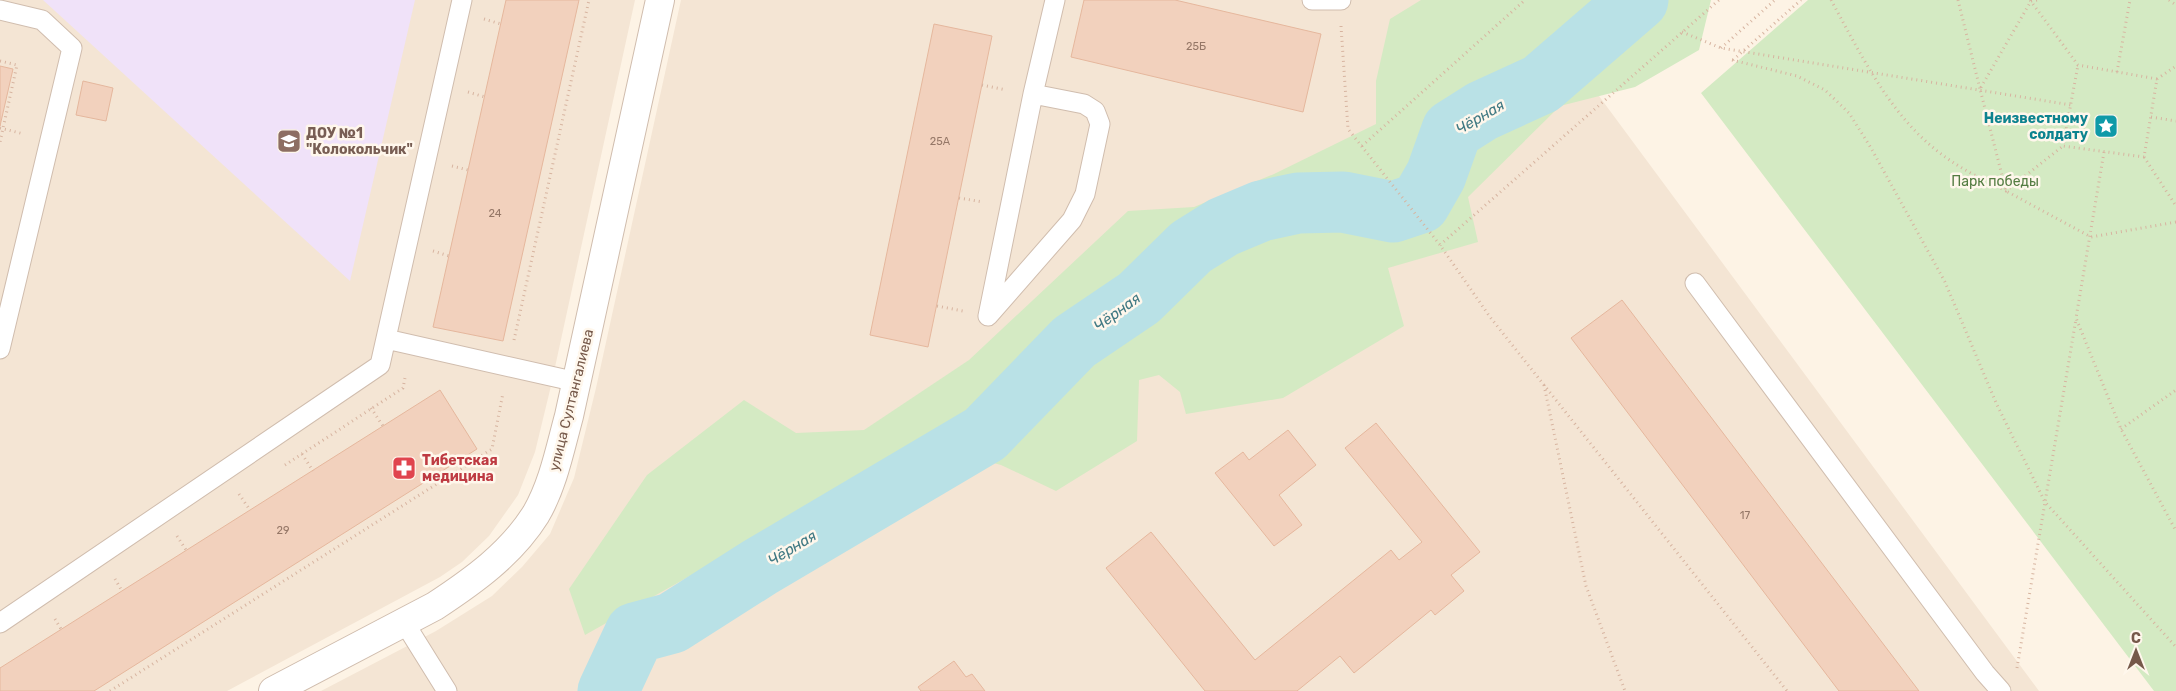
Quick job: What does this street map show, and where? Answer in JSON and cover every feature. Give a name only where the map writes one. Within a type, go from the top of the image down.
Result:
[{"type":"street","name":"улица Султангалиева","points":[[274,691],[460,590],[492,565],[536,513],[556,464],[577,382],[660,0]]},
{"type":"lane","points":[[0,623],[380,364],[462,0]]},
{"type":"lane","points":[[1033,94],[1084,104],[1095,111],[1100,124],[1085,194],[1072,220],[988,316],[1033,94],[1055,0]]},
{"type":"lane","points":[[1312,0],[1340,0]]},
{"type":"lane","points":[[0,10],[42,20],[72,48],[0,348]]},
{"type":"lane","points":[[1695,283],[1985,673],[2001,691]]},
{"type":"lane","points":[[386,339],[577,382]]},
{"type":"lane","points":[[404,622],[447,691]]},
{"type":"path","points":[[110,691],[492,449],[508,367],[589,0]]},
{"type":"path","points":[[1340,0],[1348,128],[1440,245],[1490,317],[1787,691]]},
{"type":"path","points":[[1362,146],[1525,0]]},
{"type":"path","points":[[1440,245],[1719,0]]},
{"type":"path","points":[[1721,48],[1775,0]]},
{"type":"path","points":[[1800,0],[1732,60],[1797,76],[1824,90],[1848,113],[1871,148],[1945,282],[1996,405],[2045,502],[2176,647]]},
{"type":"path","points":[[1831,0],[1870,72],[1899,112],[1930,145],[1967,172],[2091,237],[2176,222]]},
{"type":"path","points":[[1958,0],[2006,191]]},
{"type":"path","points":[[2030,1],[2036,0]]},
{"type":"path","points":[[2117,72],[2130,0]]},
{"type":"path","points":[[2170,0],[2176,5]]},
{"type":"path","points":[[1980,89],[2030,1]]},
{"type":"path","points":[[2030,1],[2078,65],[2157,79],[2176,66]]},
{"type":"path","points":[[481,28],[485,10]]},
{"type":"path","points":[[1682,32],[1721,48],[2070,105]]},
{"type":"path","points":[[0,61],[17,65],[0,142]]},
{"type":"path","points":[[2006,191],[2063,146],[2078,65]]},
{"type":"path","points":[[2157,79],[2144,157],[2176,206]]},
{"type":"path","points":[[465,101],[469,83]]},
{"type":"path","points":[[2151,117],[2176,121]]},
{"type":"path","points":[[2063,146],[2144,157]]},
{"type":"path","points":[[2016,672],[2104,152]]},
{"type":"path","points":[[448,176],[452,157]]},
{"type":"path","points":[[430,260],[434,241]]},
{"type":"path","points":[[2076,318],[2121,429],[2176,531]]},
{"type":"path","points":[[278,470],[403,388],[411,345]]},
{"type":"path","points":[[1544,384],[1586,586],[1625,691]]},
{"type":"path","points":[[2121,429],[2176,390]]},
{"type":"path","points":[[231,500],[247,490]]},
{"type":"path","points":[[168,540],[184,530]]},
{"type":"shaded area","points":[[0,0],[635,0],[535,452],[518,495],[489,536],[462,562],[440,577],[227,691],[0,691]]},
{"type":"shaded area","name":"ДОУ №1 \"Колокольчик\"","points":[[43,0],[415,0],[350,281]]},
{"type":"shaded area","points":[[681,0],[1528,0],[2039,691],[321,691],[436,631],[492,596],[522,567],[550,534],[574,478],[596,388]]},
{"type":"green space","points":[[1421,0],[1711,0],[1699,50],[1635,87],[1560,106],[1468,197],[1478,242],[1388,268],[1404,326],[1283,398],[1186,414],[1180,392],[1159,375],[1139,380],[1137,441],[1056,491],[1001,465],[924,444],[585,635],[569,589],[647,475],[744,400],[796,433],[864,430],[969,360],[1128,211],[1194,207],[1274,174],[1376,124],[1376,81],[1390,19]]},
{"type":"green space","name":"Парк победы","points":[[1808,0],[2176,0],[2176,691],[2154,691],[1701,93]]},
{"type":"building","points":[[506,0],[579,0],[503,341],[433,327]]},
{"type":"building","points":[[1084,0],[1175,0],[1321,34],[1303,112],[1071,57]]},
{"type":"building","points":[[934,24],[992,36],[928,347],[870,335]]},
{"type":"building","points":[[0,66],[13,69],[0,126]]},
{"type":"building","points":[[83,81],[113,88],[106,121],[76,115]]},
{"type":"building","points":[[1622,300],[1919,691],[1839,691],[1571,338]]},
{"type":"building","points":[[440,390],[477,449],[94,691],[0,691],[0,668]]},
{"type":"building","points":[[1376,423],[1480,552],[1451,575],[1464,591],[1435,615],[1431,610],[1354,673],[1340,656],[1297,691],[1205,691],[1106,568],[1151,532],[1255,660],[1391,550],[1399,560],[1422,542],[1345,448]]},
{"type":"building","points":[[1288,430],[1316,465],[1279,495],[1302,525],[1274,546],[1215,473],[1243,452],[1249,460]]},
{"type":"building","points":[[954,661],[966,677],[972,674],[985,691],[921,691],[918,687]]},
{"type":"waterway","name":"Чёрная","points":[[608,691],[635,633],[672,623],[760,567],[985,434],[1074,342],[1139,298],[1191,247],[1223,227],[1261,211],[1298,203],[1343,202],[1393,212],[1420,203],[1436,175],[1452,130],[1482,111],[1541,84],[1638,0]]},
{"type":"place","name":"Неизвестному солдату","points":[[2106,126]]},
{"type":"place","name":"ДОУ №1 \"Колокольчик\"","points":[[289,141]]},
{"type":"place","name":"Тибетская медицина","points":[[404,468]]}]
